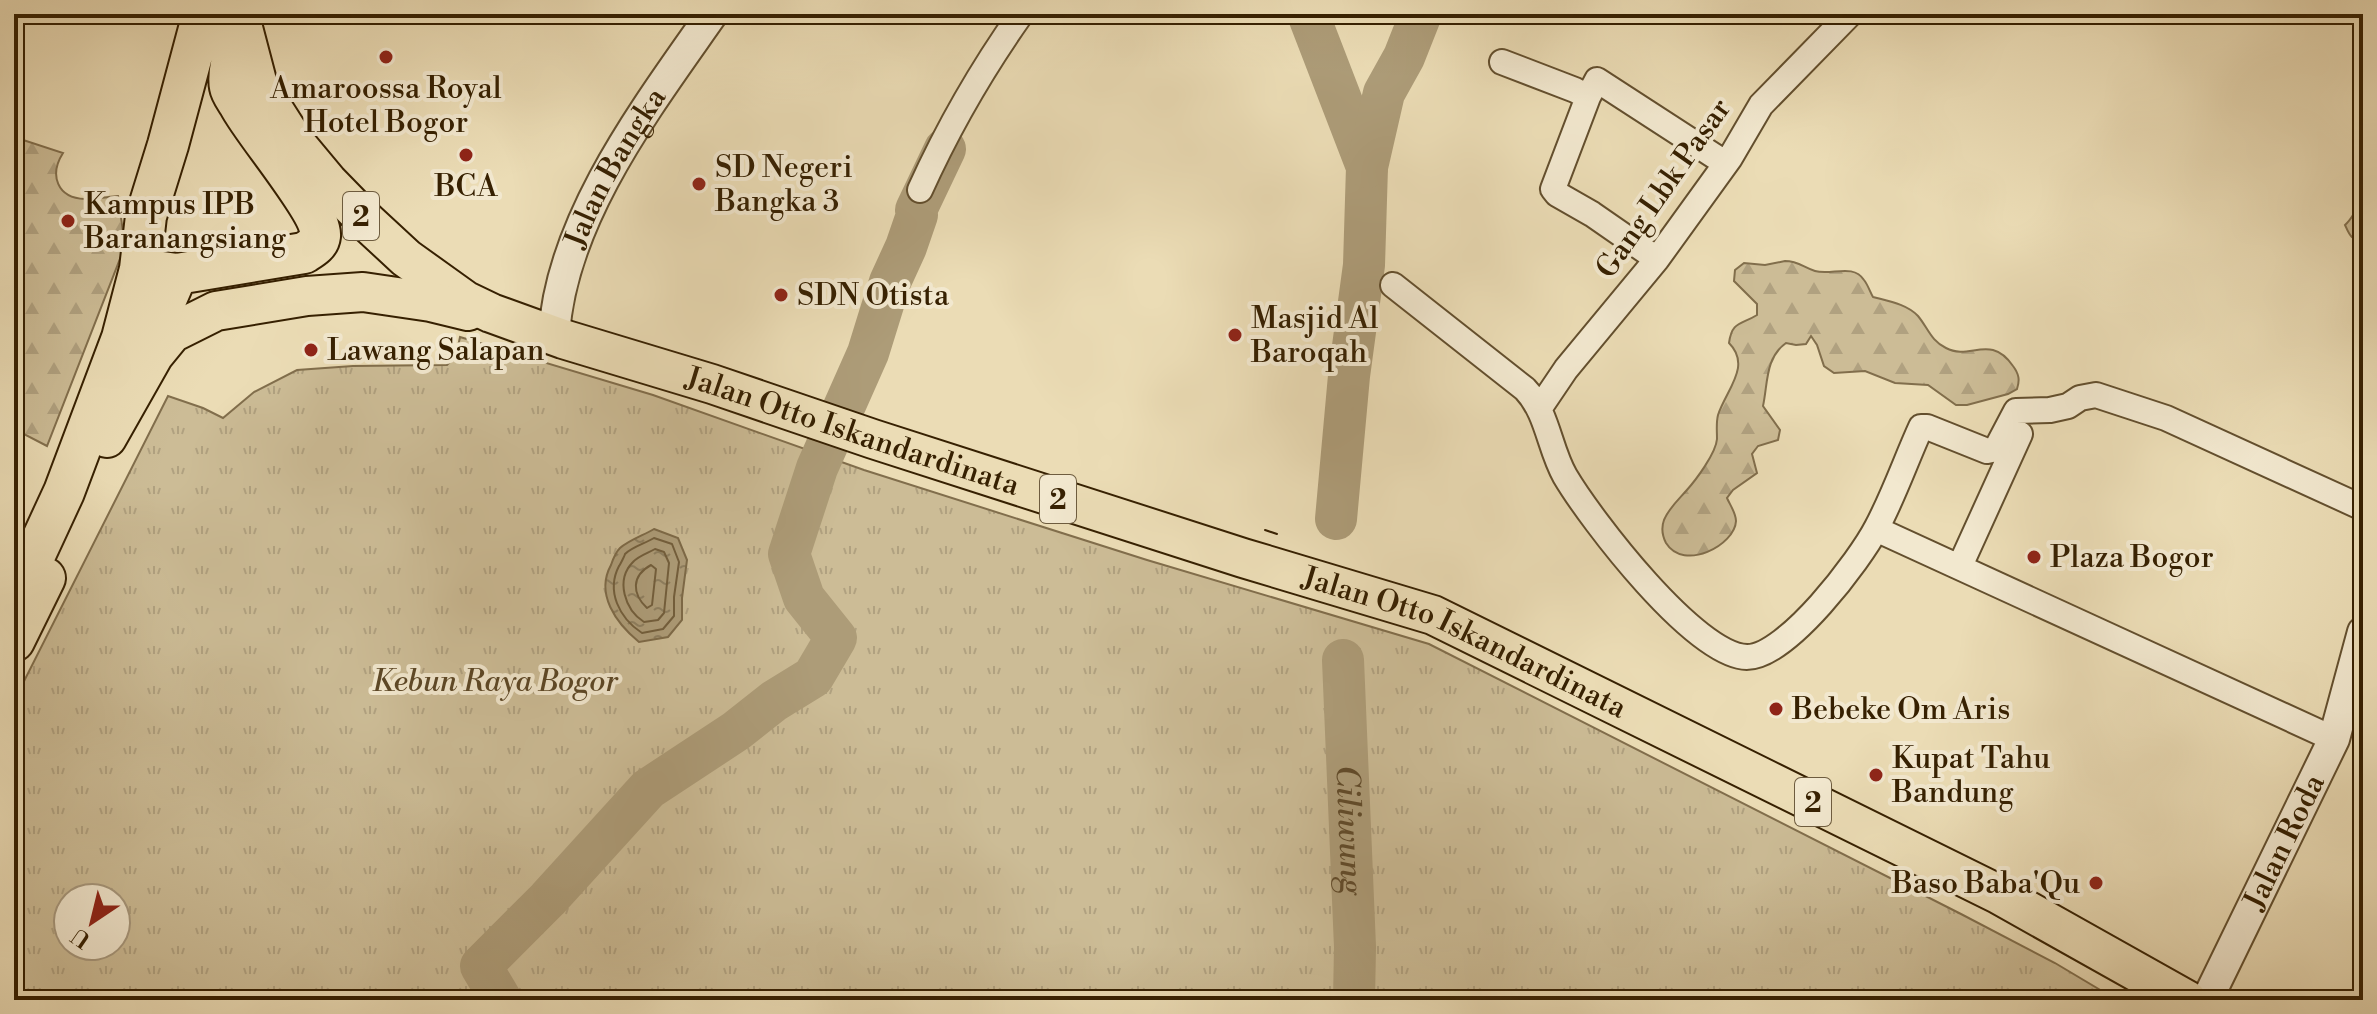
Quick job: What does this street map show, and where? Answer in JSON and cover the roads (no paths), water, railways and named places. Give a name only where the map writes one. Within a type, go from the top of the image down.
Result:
[{"type":"highway","points":[[64,492],[107,438],[158,272],[146,216],[203,14]]},
{"type":"highway","name":"2","points":[[158,272],[304,253],[316,245],[320,236],[314,214],[253,128],[230,87],[243,19]]},
{"type":"highway","points":[[14,600],[64,492],[118,348],[158,272]]},
{"type":"highway","name":"2","points":[[14,641],[78,511],[107,438]]},
{"type":"main road","name":"Jalan Otto Iskandardinata","points":[[243,19],[258,85],[293,140],[366,221],[406,258],[449,291],[491,313],[558,337]]},
{"type":"main road","name":"Jalan Otto Iskandardinata","points":[[107,438],[154,355],[172,333],[216,311],[307,296],[363,292],[431,302],[489,317],[712,384],[1243,558],[1433,615],[1998,894],[2187,1000]]},
{"type":"street","name":"Jalan Bangka","points":[[558,337],[556,307],[572,254],[598,188],[712,14]]},
{"type":"street","points":[[920,190],[990,57],[1021,14]]},
{"type":"street","name":"Gang Lbk Pasar","points":[[1539,409],[1566,369],[1657,259],[1745,136],[1761,105],[1850,14]]},
{"type":"street","points":[[1502,62],[1588,97]]},
{"type":"street","points":[[1657,259],[1553,189],[1597,80],[1725,163]]},
{"type":"street","points":[[1393,285],[1525,389],[1539,409],[1565,475],[1623,557],[1668,607],[1713,643],[1736,655],[1748,657],[1772,648],[1796,630],[1827,599],[1876,529],[1921,427],[1987,451],[1996,449],[2016,411],[2050,410],[2096,395],[2166,418],[2363,508]]},
{"type":"street","points":[[1960,566],[2031,409]]},
{"type":"street","points":[[1876,529],[2334,739]]},
{"type":"street","name":"Jalan Roda","points":[[2207,1000],[2334,739],[2363,632]]},
{"type":"water","points":[[654,529],[678,538],[687,560],[682,620],[668,637],[639,642],[616,617],[605,587],[620,548]]},
{"type":"waterway","name":"Ciliwung","points":[[1308,14],[1367,167],[1364,265],[1349,376],[1336,519]]},
{"type":"waterway","name":"Ciliwung","points":[[1367,167],[1384,93],[1404,57],[1421,14]]},
{"type":"waterway","points":[[501,1000],[481,966],[548,899],[648,789],[813,677],[836,638],[804,598],[789,554],[817,468],[868,353],[890,282],[917,215],[916,210],[945,149]]},
{"type":"waterway","name":"Ciliwung","points":[[1343,660],[1355,947],[1354,1000]]},
{"type":"tram line","points":[[1265,530],[1277,534]]},
{"type":"place","name":"Amaroossa Royal Hotel Bogor","points":[[386,57]]},
{"type":"place","name":"BCA","points":[[466,155]]},
{"type":"place","name":"SD Negeri Bangka 3","points":[[699,184]]},
{"type":"place","name":"Kampus IPB Baranangsiang","points":[[68,221]]},
{"type":"place","name":"SDN Otista","points":[[781,295]]},
{"type":"place","name":"Masjid Al Baroqah","points":[[1235,335]]},
{"type":"place","name":"Lawang Salapan","points":[[311,350]]},
{"type":"place","name":"Plaza Bogor","points":[[2034,557]]},
{"type":"place","name":"Bebeke Om Aris","points":[[1776,709]]},
{"type":"place","name":"Kupat Tahu Bandung","points":[[1876,775]]},
{"type":"place","name":"Baso Baba'Qu","points":[[2096,883]]},
{"type":"park label","name":"Kebun Raya Bogor","points":[[495,681]]}]
